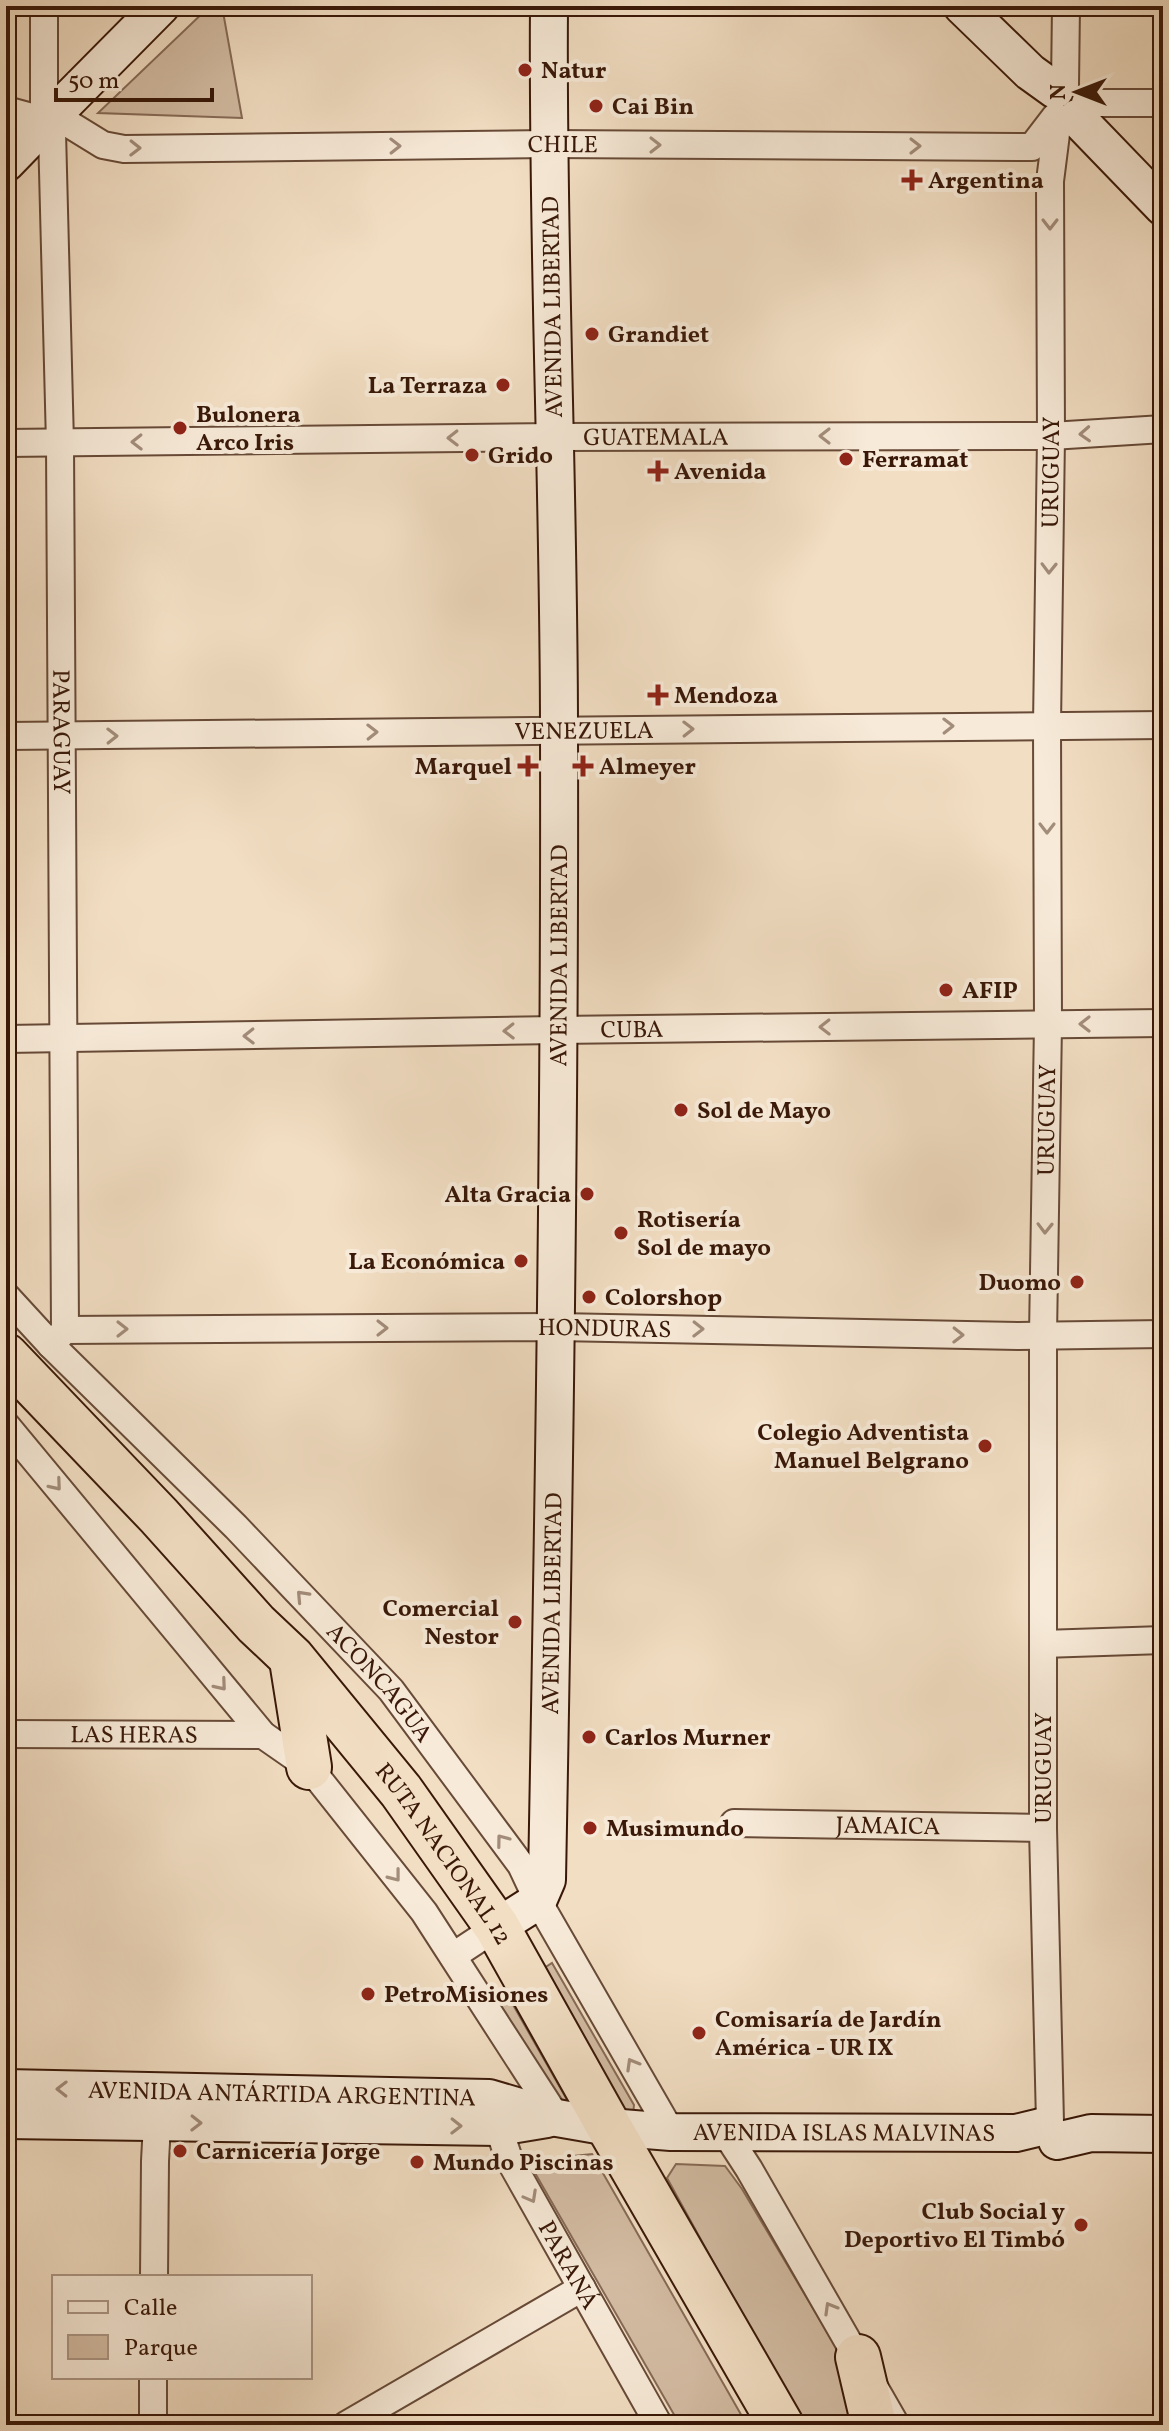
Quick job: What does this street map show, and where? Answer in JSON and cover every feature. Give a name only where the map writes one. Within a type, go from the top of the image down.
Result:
[{"type":"highway","name":"RUTA NACIONAL 12","points":[[6,1356],[159,1516],[256,1624],[292,1658],[401,1791],[497,1927],[781,2425]]},
{"type":"highway","points":[[292,1658],[309,1767]]},
{"type":"highway","points":[[858,2357],[874,2425]]},
{"type":"main road","points":[[6,163],[44,118],[161,6]]},
{"type":"main road","name":"AVENIDA LIBERTAD","points":[[538,1901],[547,1880],[557,1327],[559,730],[556,437],[548,144],[549,6]]},
{"type":"main road","points":[[962,6],[1066,105],[1163,207]]},
{"type":"main road","points":[[497,1927],[538,1901]]},
{"type":"main road","name":"AVENIDA ANTÁRTIDA ARGENTINA","points":[[6,2088],[158,2106],[494,2112],[609,2127]]},
{"type":"main road","name":"AVENIDA ANTÁRTIDA ARGENTINA","points":[[6,2120],[158,2106]]},
{"type":"main road","name":"AVENIDA ISLAS MALVINAS","points":[[609,2127],[671,2132],[1163,2134]]},
{"type":"street","name":"PARAGUAY","points":[[44,6],[44,118],[60,443],[63,1040],[58,1337]]},
{"type":"street","name":"URUGUAY","points":[[1050,2132],[1043,1828],[1043,1335],[1048,1024],[1050,181],[1066,105],[1066,6]]},
{"type":"street","points":[[1066,105],[1163,103]]},
{"type":"street","name":"CHILE","points":[[44,118],[103,145],[124,149],[548,144],[1032,147],[1066,105]]},
{"type":"street","name":"GUATEMALA","points":[[6,443],[1051,436],[1163,429]]},
{"type":"street","name":"VENEZUELA","points":[[6,736],[1163,725]]},
{"type":"street","name":"CUBA","points":[[6,1039],[1163,1023]]},
{"type":"street","name":"ACONCAGUA","points":[[6,1296],[58,1337],[391,1690],[521,1865],[538,1901],[671,2132]]},
{"type":"street","name":"HONDURAS","points":[[58,1337],[557,1327],[1163,1334]]},
{"type":"street","points":[[6,1425],[263,1735],[309,1767],[424,1912],[557,2118]]},
{"type":"street","points":[[1043,1644],[1163,1640]]},
{"type":"street","name":"LAS HERAS","points":[[6,1734],[263,1735]]},
{"type":"street","name":"JAMAICA","points":[[734,1823],[1043,1828]]},
{"type":"street","points":[[453,1956],[497,1927]]},
{"type":"street","points":[[154,2275],[158,2106]]},
{"type":"street","name":"PARANÁ","points":[[494,2112],[509,2159],[659,2425]]},
{"type":"street","points":[[725,2132],[896,2425]]},
{"type":"street","points":[[346,2425],[582,2288]]},
{"type":"street","points":[[153,2379],[153,2425]]},
{"type":"green space","points":[[210,6],[222,6],[242,118],[98,113]]},
{"type":"green space","points":[[552,1963],[634,2105],[632,2123],[541,1970]]},
{"type":"green space","points":[[504,1989],[574,2112],[559,2107],[495,1996]]},
{"type":"green space","points":[[592,2154],[747,2425],[680,2425],[535,2173],[535,2160]]},
{"type":"green space","points":[[676,2164],[725,2166],[742,2189],[848,2367],[860,2425],[803,2425],[667,2178]]},
{"type":"place","name":"Natur","points":[[525,70]]},
{"type":"place","name":"Cai Bin","points":[[596,106]]},
{"type":"place","name":"Argentina","points":[[912,180]]},
{"type":"place","name":"Grandiet","points":[[592,334]]},
{"type":"place","name":"La Terraza","points":[[503,385]]},
{"type":"place","name":"Bulonera Arco Iris","points":[[180,428]]},
{"type":"place","name":"Grido","points":[[472,455]]},
{"type":"place","name":"Ferramat","points":[[846,459]]},
{"type":"place","name":"Avenida","points":[[658,471]]},
{"type":"place","name":"Mendoza","points":[[658,695]]},
{"type":"place","name":"Marquel","points":[[528,766]]},
{"type":"place","name":"Almeyer","points":[[583,766]]},
{"type":"place","name":"AFIP","points":[[946,990]]},
{"type":"place","name":"Sol de Mayo","points":[[681,1110]]},
{"type":"place","name":"Alta Gracia","points":[[587,1194]]},
{"type":"place","name":"Rotisería Sol de mayo","points":[[621,1233]]},
{"type":"place","name":"La Económica","points":[[521,1261]]},
{"type":"place","name":"Duomo","points":[[1077,1282]]},
{"type":"place","name":"Colorshop","points":[[589,1297]]},
{"type":"place","name":"Colegio Adventista Manuel Belgrano","points":[[985,1446]]},
{"type":"place","name":"Comercial Nestor","points":[[515,1622]]},
{"type":"place","name":"Carlos Murner","points":[[589,1737]]},
{"type":"place","name":"Musimundo","points":[[590,1828]]},
{"type":"place","name":"PetroMisiones","points":[[368,1994]]},
{"type":"place","name":"Comisaría de Jardín América - UR IX","points":[[699,2033]]},
{"type":"place","name":"Carnicería Jorge","points":[[180,2151]]},
{"type":"place","name":"Mundo Piscinas","points":[[417,2162]]},
{"type":"place","name":"Club Social y Deportivo El Timbó","points":[[1081,2225]]}]
